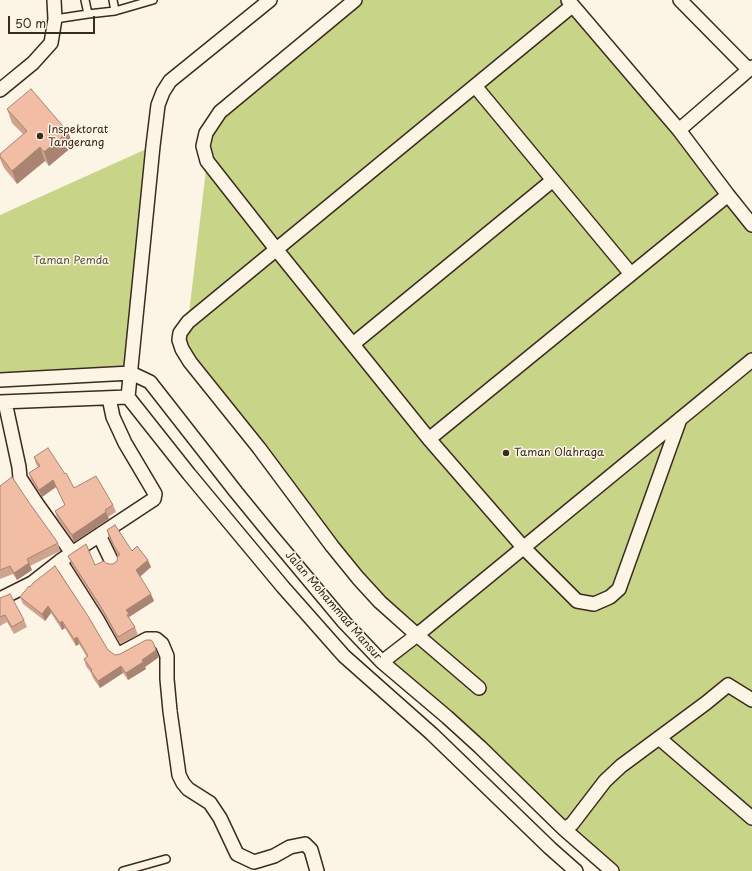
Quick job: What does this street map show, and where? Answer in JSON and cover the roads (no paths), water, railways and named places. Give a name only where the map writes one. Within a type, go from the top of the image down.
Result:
[{"type":"street","points":[[0,90],[32,64],[51,43],[55,19],[54,0]]},
{"type":"street","points":[[72,553],[20,478],[19,467],[2,402],[128,397],[158,105],[163,92],[170,81],[270,0]]},
{"type":"street","points":[[355,0],[220,112],[206,134],[203,146],[207,161],[429,439],[523,547],[577,601],[594,604],[610,597],[619,589],[680,419]]},
{"type":"street","points":[[679,130],[750,69],[680,0]]},
{"type":"street","points":[[479,688],[371,593],[332,546],[259,448],[190,362],[178,340],[180,333],[188,322],[475,86],[570,3],[679,130],[752,225]]},
{"type":"street","points":[[475,86],[631,274]]},
{"type":"street","points":[[353,344],[553,180]]},
{"type":"street","points":[[429,439],[728,195]]},
{"type":"street","points":[[382,662],[752,360]]},
{"type":"street","points":[[0,380],[131,373]]},
{"type":"street","name":"Jalan Mohammad Mansur","points":[[131,373],[150,382],[268,531],[344,622],[382,662],[447,717],[480,747],[564,830],[612,871]]},
{"type":"street","name":"Jalan Mohammad Mansur","points":[[128,397],[189,474],[283,587],[344,656],[432,734],[550,848],[576,871]]},
{"type":"street","points":[[0,599],[32,583],[60,561],[152,501],[155,497],[154,492],[125,443],[113,417],[108,398]]},
{"type":"street","points":[[99,535],[113,564]]},
{"type":"street","points":[[60,561],[97,619],[115,651],[119,654],[147,639],[156,639],[162,644],[167,656],[167,679],[170,711],[179,775],[188,789],[210,804],[220,818],[237,854],[254,862],[274,856],[290,847],[305,844],[311,850],[317,871]]},
{"type":"street","points":[[564,830],[572,824],[605,781],[621,766],[728,685],[752,700]]},
{"type":"street","points":[[659,738],[752,818]]},
{"type":"lane","points":[[86,0],[88,14]]},
{"type":"lane","points":[[113,0],[116,11]]},
{"type":"lane","points":[[55,19],[116,11],[153,0]]},
{"type":"lane","points":[[123,871],[166,859]]},
{"type":"place","name":"Inspektorat Tangerang","points":[[40,136]]},
{"type":"place","name":"Taman Olahraga","points":[[506,453]]},
{"type":"park label","name":"Taman Pemda","points":[[71,261]]}]
